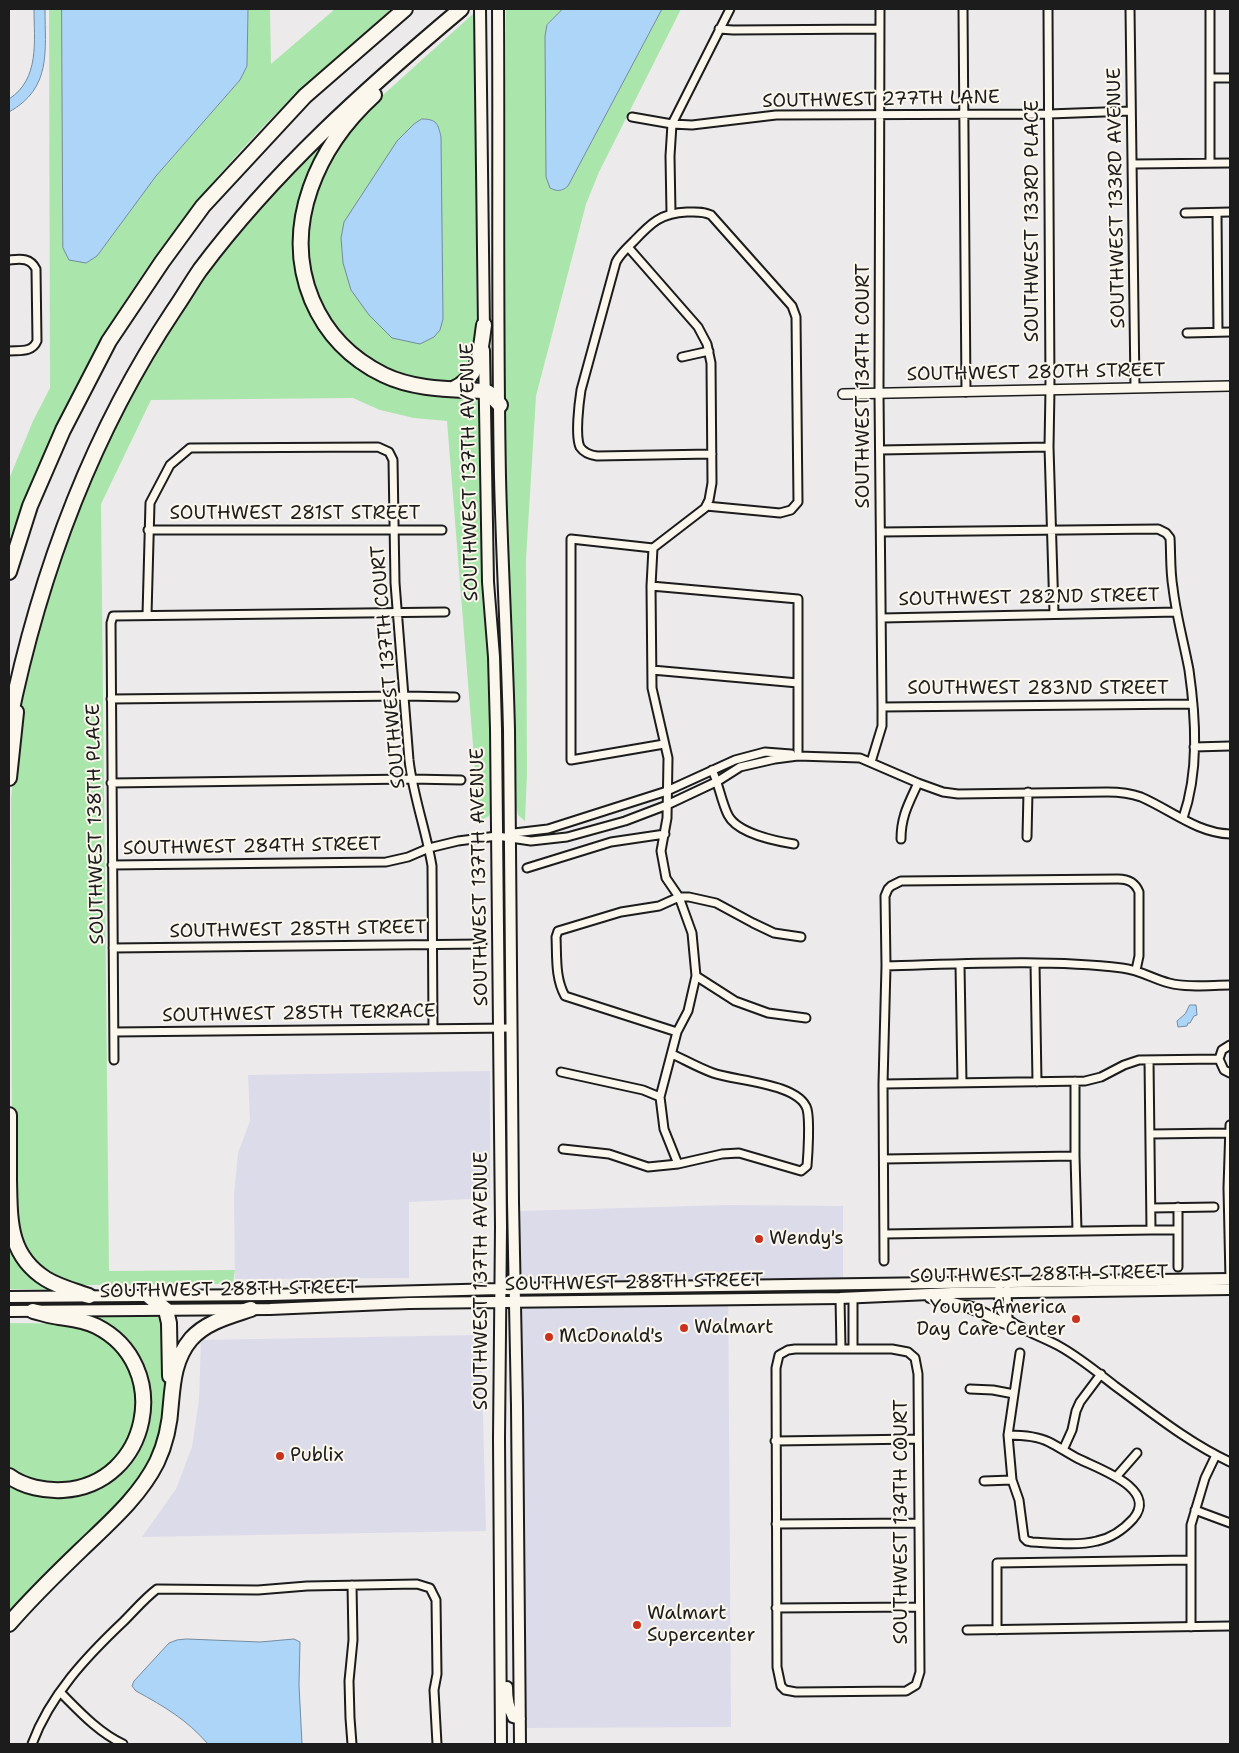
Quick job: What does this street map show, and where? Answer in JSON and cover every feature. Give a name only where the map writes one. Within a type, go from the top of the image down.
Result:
[{"type":"highway","points":[[9,572],[30,506],[63,430],[109,341],[162,262],[203,206],[305,96],[405,9]]},
{"type":"highway","points":[[9,723],[40,596],[69,510],[102,435],[148,348],[200,270],[295,160],[343,113],[461,9]]},
{"type":"highway","points":[[450,18],[434,41],[371,98],[339,134],[320,166],[308,196],[302,218],[300,248],[305,282],[320,318],[344,349],[384,375],[409,384],[485,391],[500,405]]},
{"type":"highway","points":[[453,389],[462,385],[472,375],[479,360],[484,325]]},
{"type":"highway","points":[[9,778],[17,684]]},
{"type":"highway","points":[[9,1115],[10,1218],[15,1243],[38,1274],[54,1283],[88,1296]]},
{"type":"highway","points":[[149,1296],[166,1310],[169,1323],[168,1368],[172,1389]]},
{"type":"highway","points":[[9,1624],[36,1593],[122,1510],[136,1494],[152,1470],[163,1445],[180,1354],[191,1339],[202,1329],[216,1322],[251,1309]]},
{"type":"highway","points":[[9,1476],[25,1485],[55,1491],[70,1490],[97,1481],[119,1465],[132,1448],[138,1437],[144,1414],[143,1389],[138,1374],[133,1361],[118,1342],[97,1326],[33,1311]]},
{"type":"main road","name":"SOUTHWEST 137TH AVENUE","points":[[480,9],[488,582],[494,657],[496,720],[500,1172],[501,1744]]},
{"type":"main road","name":"SOUTHWEST 137TH AVENUE","points":[[498,9],[502,581],[507,655],[520,1744]]},
{"type":"main road","points":[[500,1172],[512,1172]]},
{"type":"main road","name":"SOUTHWEST 288TH STREET","points":[[9,1297],[500,1289],[1003,1286],[1230,1282]]},
{"type":"main road","name":"SOUTHWEST 288TH STREET","points":[[9,1311],[251,1309],[409,1303],[853,1298],[1003,1286]]},
{"type":"main road","points":[[919,1294],[972,1308],[1020,1328]]},
{"type":"main road","points":[[500,1610],[506,1622],[508,1705],[513,1717],[520,1719]]},
{"type":"street","points":[[671,213],[672,124],[730,9]]},
{"type":"street","name":"SOUTHWEST 134TH COURT","points":[[871,762],[882,726],[879,393],[880,9]]},
{"type":"street","points":[[963,9],[966,392]]},
{"type":"street","name":"SOUTHWEST 133RD PLACE","points":[[1048,9],[1049,447],[1054,613]]},
{"type":"street","name":"SOUTHWEST 133RD AVENUE","points":[[1130,9],[1135,387]]},
{"type":"street","points":[[1210,9],[1210,163]]},
{"type":"street","points":[[719,29],[880,29]]},
{"type":"street","points":[[1210,78],[1230,78]]},
{"type":"street","name":"SOUTHWEST 277TH LANE","points":[[632,117],[672,124],[692,125],[776,115],[1132,112]]},
{"type":"street","points":[[1133,164],[1230,163]]},
{"type":"street","points":[[706,506],[785,513],[793,508],[798,498],[795,312],[792,306],[711,216],[698,212],[671,213],[657,220],[618,258],[582,390],[579,405],[578,440],[582,450],[597,456],[712,454]]},
{"type":"street","points":[[1217,212],[1218,332]]},
{"type":"street","points":[[1186,213],[1230,212]]},
{"type":"street","points":[[628,247],[698,327],[709,351],[712,489],[706,506],[698,515],[653,548],[571,539],[571,760],[664,744]]},
{"type":"street","points":[[9,260],[24,259],[33,263],[36,269],[37,342],[35,346],[26,350],[9,351]]},
{"type":"street","points":[[1187,333],[1230,332]]},
{"type":"street","points":[[682,357],[709,351]]},
{"type":"street","name":"SOUTHWEST 280TH STREET","points":[[843,394],[1230,386]]},
{"type":"street","name":"SOUTHWEST 137TH COURT","points":[[148,530],[150,503],[170,465],[190,448],[378,447],[389,452],[392,460],[398,613],[411,779],[432,866],[433,1029]]},
{"type":"street","points":[[880,450],[1049,447]]},
{"type":"street","points":[[148,530],[147,615],[445,612]]},
{"type":"street","name":"SOUTHWEST 281ST STREET","points":[[148,530],[442,530]]},
{"type":"street","points":[[881,532],[1158,530],[1166,533],[1170,538],[1172,586],[1189,668],[1193,704],[1194,747],[1192,781],[1190,799],[1183,818]]},
{"type":"street","points":[[653,548],[651,586],[652,688],[668,758],[665,834],[661,851],[666,878],[679,897],[692,933],[696,976],[688,1010],[677,1032],[660,1097],[664,1129],[678,1164]]},
{"type":"street","points":[[651,586],[798,599],[798,756]]},
{"type":"street","name":"SOUTHWEST 282ND STREET","points":[[882,618],[1054,613],[1177,612]]},
{"type":"street","name":"SOUTHWEST 138TH PLACE","points":[[114,1032],[111,623],[113,616],[147,615]]},
{"type":"street","points":[[652,670],[798,683]]},
{"type":"street","points":[[111,699],[455,696]]},
{"type":"street","name":"SOUTHWEST 283ND STREET","points":[[882,706],[1193,704]]},
{"type":"street","points":[[1194,747],[1230,746]]},
{"type":"street","name":"SOUTHWEST 284TH STREET","points":[[509,837],[514,833],[548,829],[668,791],[735,760],[765,752],[786,753],[798,756]]},
{"type":"street","name":"SOUTHWEST 284TH STREET","points":[[112,865],[386,862],[458,841],[497,836],[531,841],[567,837],[625,821],[667,805],[718,781],[740,767],[798,756],[860,758],[918,783],[943,792],[958,794],[1028,792],[1125,793],[1139,796],[1196,826],[1230,834]]},
{"type":"street","points":[[712,770],[718,781],[728,815],[735,825],[773,841],[794,844]]},
{"type":"street","points":[[111,783],[461,780]]},
{"type":"street","points":[[901,839],[904,814],[918,783]]},
{"type":"street","points":[[1028,792],[1028,837]]},
{"type":"street","points":[[527,868],[611,842],[665,834]]},
{"type":"street","points":[[884,1261],[885,896],[888,889],[895,883],[901,882],[1118,879],[1130,881],[1139,892],[1139,956],[1136,970]]},
{"type":"street","points":[[677,1032],[565,996],[557,975],[556,937],[558,931],[621,912],[659,906],[679,897],[689,897],[716,902],[774,933],[801,937]]},
{"type":"street","name":"SOUTHWEST 285TH STREET","points":[[113,948],[482,944]]},
{"type":"street","points":[[1035,963],[1037,1082]]},
{"type":"street","points":[[960,964],[962,1083]]},
{"type":"street","points":[[886,966],[1073,964],[1136,970],[1161,981],[1177,985],[1230,985]]},
{"type":"street","points":[[696,976],[734,1001],[768,1013],[806,1018]]},
{"type":"street","name":"SOUTHWEST 285TH TERRACE","points":[[114,1032],[512,1028]]},
{"type":"street","points":[[114,1032],[114,1060]]},
{"type":"street","points":[[1229,1044],[1222,1050],[1219,1059],[1221,1067],[1229,1073],[1230,1080]]},
{"type":"street","points":[[563,1149],[609,1154],[648,1167],[678,1164],[739,1152],[801,1170],[807,1166],[807,1108],[799,1098],[782,1089],[714,1074],[672,1054]]},
{"type":"street","points":[[883,1084],[1074,1081],[1093,1079],[1132,1062],[1219,1059]]},
{"type":"street","points":[[1149,1060],[1151,1230]]},
{"type":"street","points":[[561,1072],[643,1090],[660,1097]]},
{"type":"street","points":[[1074,1081],[1076,1231]]},
{"type":"street","points":[[1230,1125],[1230,1282]]},
{"type":"street","points":[[1150,1134],[1230,1133]]},
{"type":"street","points":[[884,1159],[1075,1156]]},
{"type":"street","points":[[1178,1207],[1178,1267]]},
{"type":"street","points":[[1151,1208],[1214,1207]]},
{"type":"street","points":[[884,1234],[1178,1230]]},
{"type":"street","points":[[1003,1286],[1000,1310],[1008,1320],[1020,1328],[1040,1335],[1061,1347],[1159,1418],[1216,1456],[1230,1462]]},
{"type":"street","points":[[840,1298],[841,1349]]},
{"type":"street","points":[[853,1298],[853,1349],[795,1349],[788,1350],[779,1355],[776,1368],[775,1440],[776,1608],[919,1608]]},
{"type":"street","name":"SOUTHWEST 134TH COURT","points":[[776,1608],[777,1667],[781,1686],[785,1690],[796,1692],[900,1692],[906,1691],[916,1684],[920,1672],[918,1374],[915,1358],[903,1350],[853,1349]]},
{"type":"street","points":[[1008,1434],[1042,1439],[1116,1477],[1134,1490],[1140,1506],[1138,1512],[1122,1530],[1108,1538],[1087,1543],[1027,1541],[1024,1538],[1019,1500],[1012,1480],[1008,1434],[1020,1353]]},
{"type":"street","points":[[1063,1450],[1072,1430],[1080,1402],[1100,1374]]},
{"type":"street","points":[[970,1389],[993,1390],[1014,1394]]},
{"type":"street","points":[[775,1440],[918,1439]]},
{"type":"street","points":[[1116,1477],[1137,1453]]},
{"type":"street","points":[[1191,1627],[1190,1532],[1195,1510],[1216,1456]]},
{"type":"street","points":[[984,1481],[1012,1480]]},
{"type":"street","points":[[1195,1510],[1230,1523]]},
{"type":"street","points":[[776,1524],[918,1523]]},
{"type":"street","points":[[997,1630],[996,1563],[1190,1560]]},
{"type":"street","points":[[352,1585],[353,1640],[349,1681],[352,1744]]},
{"type":"street","points":[[32,1744],[49,1709],[92,1651],[157,1589],[258,1590],[307,1586],[424,1585],[430,1588],[436,1600],[437,1674],[434,1690],[437,1744]]},
{"type":"street","points":[[967,1630],[1230,1626]]},
{"type":"street","points":[[60,1692],[93,1725],[109,1737],[123,1744]]},
{"type":"shaded area","points":[[490,1071],[490,1198],[409,1202],[409,1278],[235,1279],[234,1196],[238,1153],[250,1121],[248,1075]]},
{"type":"shaded area","points":[[728,1205],[843,1206],[843,1279],[728,1278],[731,1727],[525,1728],[523,1467],[518,1211]]},
{"type":"shaded area","points":[[477,1335],[481,1339],[486,1531],[142,1537],[176,1489],[192,1447],[199,1400],[201,1340]]},
{"type":"green space","points":[[49,9],[62,9],[63,248],[86,263],[97,256],[156,176],[240,80],[247,66],[248,9],[270,9],[271,64],[335,9],[391,9],[308,83],[260,130],[218,176],[145,271],[112,321],[83,373],[31,482],[9,540],[9,479],[33,421],[50,388]]},
{"type":"green space","points":[[506,9],[563,9],[547,25],[561,191],[568,186],[662,9],[681,9],[599,172],[586,204],[536,396],[526,559],[527,773],[525,821],[518,815],[514,796],[513,665],[507,561],[505,430]]},
{"type":"green space","points":[[474,13],[477,353],[463,379],[448,383],[410,379],[374,364],[343,339],[319,305],[304,249],[311,201],[331,157],[373,104]]},
{"type":"green space","points":[[338,127],[313,170],[302,285],[360,364],[481,397],[490,648],[492,807],[489,816],[480,821],[447,421],[414,418],[380,410],[353,398],[151,400],[101,504],[109,1271],[235,1270],[233,1284],[81,1285],[57,1280],[34,1265],[18,1239],[12,1206],[11,799],[19,718],[24,689],[50,589],[100,456],[142,374],[182,308],[226,248],[296,167]]},
{"type":"green space","points":[[9,1236],[55,1290],[9,1289]]},
{"type":"green space","points":[[163,1314],[166,1326],[166,1398],[162,1426],[152,1456],[125,1497],[9,1616],[9,1483],[63,1497],[84,1493],[95,1489],[113,1478],[129,1463],[141,1440],[142,1373],[85,1317]]},
{"type":"green space","points":[[9,1323],[83,1324],[123,1354],[139,1389],[134,1433],[111,1466],[84,1480],[57,1485],[29,1480],[9,1469]]},
{"type":"water","points":[[34,9],[45,9],[45,54],[43,67],[33,92],[9,112],[9,99],[19,91],[31,70],[34,46]]},
{"type":"water","points":[[62,9],[248,9],[247,66],[240,80],[156,176],[97,256],[86,263],[69,260],[63,248]]},
{"type":"water","points":[[563,9],[662,9],[568,186],[558,190],[550,188],[546,177],[545,36],[547,25]]},
{"type":"water","points":[[422,119],[434,121],[441,137],[443,319],[440,330],[434,337],[420,344],[392,338],[369,315],[351,290],[343,263],[341,238],[344,222],[397,141],[414,124]]},
{"type":"water","points":[[1190,1005],[1196,1005],[1197,1015],[1194,1016],[1187,1026],[1178,1027],[1177,1021],[1185,1014]]},
{"type":"water","points":[[187,1639],[260,1642],[294,1639],[300,1642],[299,1685],[302,1744],[208,1744],[192,1727],[175,1714],[136,1691],[132,1686],[134,1681],[169,1643]]},
{"type":"place","name":"Wendy's","points":[[759,1239]]},
{"type":"place","name":"Young America Day Care Center","points":[[1076,1319]]},
{"type":"place","name":"Walmart","points":[[684,1328]]},
{"type":"place","name":"McDonald's","points":[[549,1337]]},
{"type":"place","name":"Publix","points":[[280,1456]]},
{"type":"place","name":"Walmart Supercenter","points":[[637,1625]]}]
